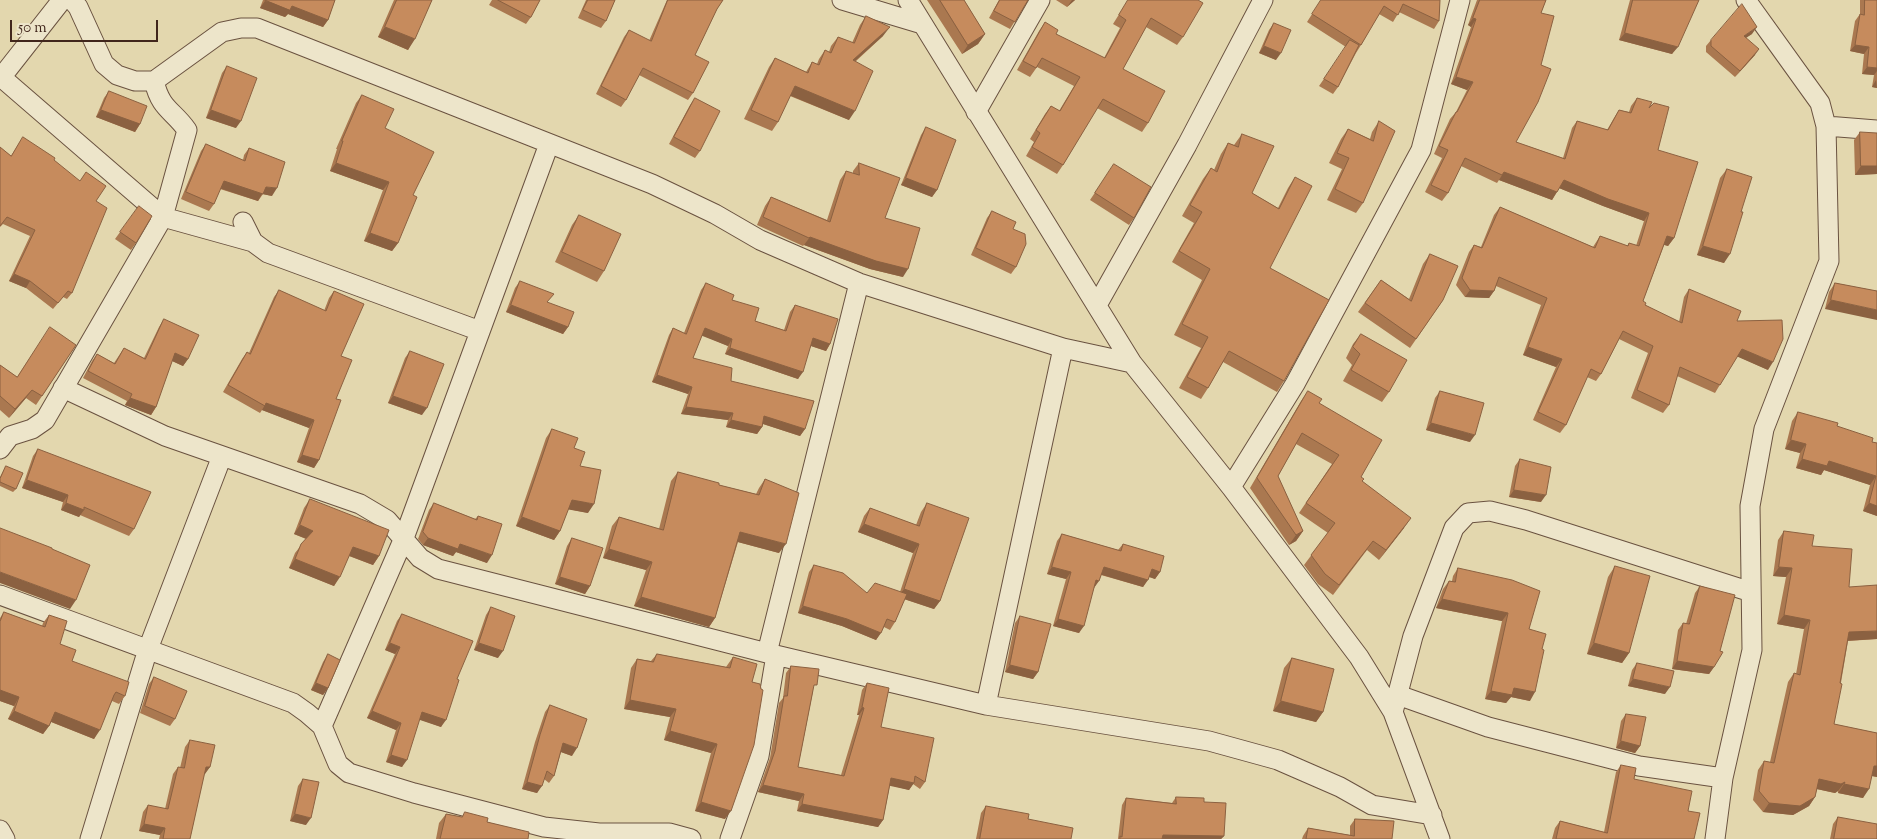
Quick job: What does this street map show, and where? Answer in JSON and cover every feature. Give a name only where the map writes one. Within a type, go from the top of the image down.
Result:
[{"type":"street","points":[[62,0],[1,78],[163,217],[253,242],[268,253],[480,331]]},
{"type":"street","points":[[72,0],[78,7],[104,64],[117,75],[135,81],[154,80],[222,32],[242,28],[258,28],[652,184],[715,214],[760,240],[859,283],[1063,348],[1132,363]]},
{"type":"street","points":[[842,0],[922,24]]},
{"type":"street","points":[[908,0],[1132,363],[1231,487],[1395,703],[1440,839]]},
{"type":"street","points":[[976,112],[1040,0]]},
{"type":"street","points":[[1097,305],[1187,145],[1263,0]]},
{"type":"street","points":[[1231,487],[1295,384],[1421,150],[1460,0]]},
{"type":"street","points":[[1715,839],[1722,778],[1752,650],[1750,506],[1764,429],[1829,260],[1826,126],[1820,103],[1746,0]]},
{"type":"street","points":[[0,449],[10,436],[32,429],[45,420],[163,217],[187,130],[164,106],[158,95],[154,80]]},
{"type":"street","points":[[1826,126],[1877,130]]},
{"type":"street","points":[[322,726],[404,538],[549,144]]},
{"type":"street","points":[[243,222],[253,242]]},
{"type":"street","points":[[730,839],[758,756],[772,654],[859,283]]},
{"type":"street","points":[[986,705],[1063,348]]},
{"type":"street","points":[[64,388],[166,436],[360,504],[387,520],[420,558],[438,569],[772,654],[986,705],[1209,741],[1278,760],[1340,787],[1372,805],[1432,815]]},
{"type":"street","points":[[90,839],[148,649],[222,456]]},
{"type":"street","points":[[1395,703],[1416,627],[1454,528],[1468,513],[1490,511],[1526,520],[1751,592]]},
{"type":"street","points":[[0,595],[293,703],[322,726],[338,764],[349,773],[414,793],[544,827],[599,833],[669,833],[691,839]]},
{"type":"street","points":[[1395,703],[1639,766],[1722,778]]},
{"type":"street","points":[[0,830],[5,839]]},
{"type":"building","points":[[265,0],[335,0],[328,20],[292,6],[290,10]]},
{"type":"building","points":[[397,0],[432,0],[415,39],[385,27]]},
{"type":"building","points":[[498,0],[540,0],[531,17]]},
{"type":"building","points":[[588,0],[615,0],[606,21],[583,10]]},
{"type":"building","points":[[668,0],[723,0],[695,55],[709,62],[693,93],[643,68],[626,100],[601,86],[629,30],[651,41]]},
{"type":"building","points":[[940,0],[964,0],[985,34],[968,45]]},
{"type":"building","points":[[1000,0],[1028,0],[1015,22],[994,11]]},
{"type":"building","points":[[1128,0],[1198,0],[1203,3],[1183,37],[1151,18],[1123,69],[1165,91],[1148,123],[1103,99],[1063,165],[1032,147],[1040,133],[1036,130],[1051,106],[1060,111],[1080,77],[1042,58],[1036,68],[1023,61],[1045,22],[1058,30],[1056,34],[1105,58],[1126,20],[1119,15]]},
{"type":"building","points":[[1321,0],[1440,0],[1439,21],[1403,4],[1398,15],[1384,6],[1361,45],[1312,14]]},
{"type":"building","points":[[1480,0],[1546,0],[1541,13],[1554,16],[1541,65],[1551,69],[1538,102],[1516,142],[1565,159],[1577,121],[1608,130],[1619,110],[1631,113],[1637,98],[1652,102],[1649,108],[1654,103],[1669,107],[1658,150],[1698,162],[1674,238],[1667,236],[1643,301],[1646,303],[1645,305],[1682,323],[1689,289],[1741,311],[1737,321],[1782,320],[1783,339],[1773,362],[1742,349],[1720,385],[1680,367],[1669,405],[1637,390],[1653,346],[1623,331],[1601,374],[1591,369],[1566,425],[1538,412],[1562,359],[1528,347],[1547,298],[1499,277],[1494,291],[1470,290],[1462,278],[1474,245],[1482,248],[1500,207],[1595,248],[1600,236],[1628,246],[1629,243],[1639,246],[1649,213],[1608,199],[1564,180],[1557,192],[1504,172],[1502,175],[1465,158],[1448,193],[1431,185],[1448,150],[1439,146],[1473,82],[1456,77],[1476,19],[1473,18]]},
{"type":"building","points":[[1633,0],[1699,0],[1678,47],[1625,33]]},
{"type":"building","points":[[1865,0],[1877,0],[1877,68],[1867,67],[1869,47],[1855,45],[1860,14],[1864,15]]},
{"type":"building","points":[[1742,4],[1757,27],[1744,36],[1759,49],[1740,71],[1711,46],[1711,40]]},
{"type":"building","points":[[866,16],[890,27],[853,60],[873,71],[855,111],[795,86],[778,122],[751,110],[775,58],[808,73],[812,62],[819,65],[825,50],[831,53],[838,37],[854,43]]},
{"type":"building","points":[[1274,23],[1291,30],[1281,53],[1264,46]]},
{"type":"building","points":[[1350,40],[1359,45],[1338,87],[1324,79]]},
{"type":"building","points":[[227,66],[257,78],[241,121],[211,110]]},
{"type":"building","points":[[109,91],[147,106],[140,124],[101,110]]},
{"type":"building","points":[[362,95],[394,109],[385,128],[434,152],[413,195],[417,197],[398,243],[370,233],[389,182],[336,163],[342,141]]},
{"type":"building","points":[[695,98],[720,111],[700,151],[674,137]]},
{"type":"building","points":[[1379,121],[1395,131],[1363,203],[1335,189],[1349,158],[1337,153],[1348,129],[1373,141]]},
{"type":"building","points":[[926,127],[956,140],[937,190],[906,178]]},
{"type":"building","points":[[1860,132],[1877,133],[1877,166],[1861,166]]},
{"type":"building","points":[[1242,134],[1274,146],[1252,193],[1279,209],[1295,177],[1312,186],[1270,268],[1329,300],[1284,381],[1229,351],[1208,388],[1187,377],[1208,337],[1182,324],[1210,269],[1179,251],[1202,212],[1190,205],[1211,168],[1217,172],[1228,143],[1238,147]]},
{"type":"building","points":[[23,137],[55,158],[54,160],[80,181],[86,172],[106,186],[96,201],[107,208],[72,293],[68,291],[58,303],[30,281],[14,274],[35,230],[7,217],[0,226],[0,147],[11,156]]},
{"type":"building","points":[[206,144],[245,161],[249,148],[285,162],[277,188],[266,187],[263,194],[224,181],[214,204],[186,192]]},
{"type":"building","points":[[859,163],[900,178],[885,218],[920,228],[908,269],[876,261],[809,238],[763,217],[771,197],[830,222],[846,171],[859,175]]},
{"type":"building","points":[[1114,164],[1151,187],[1134,218],[1095,193]]},
{"type":"building","points":[[1727,169],[1752,177],[1730,254],[1703,246]]},
{"type":"building","points":[[139,206],[152,216],[136,243],[120,232]]},
{"type":"building","points":[[992,211],[1016,222],[1013,229],[1025,234],[1026,244],[1016,267],[976,248]]},
{"type":"building","points":[[579,215],[621,234],[604,271],[562,252]]},
{"type":"building","points":[[1430,254],[1458,266],[1443,300],[1416,339],[1365,303],[1381,280],[1411,301]]},
{"type":"building","points":[[520,281],[554,294],[547,302],[574,312],[568,327],[511,305]]},
{"type":"building","points":[[706,283],[734,295],[732,300],[759,308],[755,321],[786,331],[795,305],[838,319],[830,344],[813,338],[803,372],[730,348],[732,339],[705,328],[693,358],[732,368],[731,381],[814,401],[805,429],[764,416],[762,427],[731,420],[733,413],[686,407],[692,387],[657,375],[673,328],[686,334]]},
{"type":"building","points":[[1835,283],[1877,291],[1877,310],[1831,300]]},
{"type":"building","points":[[279,290],[326,311],[334,291],[364,304],[341,356],[352,360],[336,399],[341,400],[319,460],[302,455],[314,420],[266,403],[265,406],[228,385],[247,352],[250,354]]},
{"type":"building","points":[[164,319],[199,335],[188,359],[175,353],[156,407],[130,398],[132,394],[88,371],[97,354],[115,364],[124,348],[145,359]]},
{"type":"building","points":[[50,327],[76,345],[42,396],[32,390],[15,409],[0,396],[0,365],[17,377]]},
{"type":"building","points":[[1361,334],[1407,360],[1389,392],[1351,370],[1360,354],[1353,347]]},
{"type":"building","points":[[410,351],[444,364],[427,408],[393,396]]},
{"type":"building","points":[[1308,391],[1322,399],[1319,403],[1382,440],[1361,477],[1364,479],[1362,481],[1411,518],[1386,550],[1373,541],[1339,585],[1325,574],[1311,555],[1335,523],[1306,503],[1339,455],[1302,433],[1278,476],[1303,531],[1296,535],[1257,478]]},
{"type":"building","points":[[1440,391],[1484,403],[1475,435],[1431,423]]},
{"type":"building","points":[[1798,412],[1838,423],[1837,426],[1873,438],[1872,442],[1877,443],[1877,506],[1869,503],[1876,476],[1829,461],[1827,466],[1802,459],[1806,444],[1791,440]]},
{"type":"building","points":[[552,429],[578,438],[574,448],[585,452],[580,466],[601,470],[594,504],[572,500],[560,531],[522,517]]},
{"type":"building","points":[[38,449],[151,492],[134,529],[84,507],[84,510],[66,503],[68,495],[27,480]]},
{"type":"building","points":[[1520,459],[1551,467],[1546,495],[1514,490]]},
{"type":"building","points":[[6,466],[23,473],[16,489],[0,482]]},
{"type":"building","points":[[678,472],[759,495],[765,479],[799,493],[786,544],[740,532],[715,618],[641,597],[652,562],[609,549],[619,517],[663,530]]},
{"type":"building","points":[[310,499],[389,530],[379,556],[353,547],[340,577],[295,559],[301,544],[313,531],[300,525]]},
{"type":"building","points":[[434,503],[477,520],[478,516],[502,524],[492,555],[460,544],[458,549],[428,538],[423,532]]},
{"type":"building","points":[[927,503],[969,518],[940,601],[904,589],[919,544],[864,524],[870,508],[919,526]]},
{"type":"building","points":[[0,528],[90,565],[76,600],[0,572]]},
{"type":"building","points":[[1784,531],[1814,535],[1812,546],[1852,549],[1849,587],[1877,585],[1877,631],[1849,632],[1834,724],[1877,733],[1877,766],[1874,766],[1869,789],[1844,784],[1845,782],[1841,784],[1819,779],[1815,797],[1800,806],[1769,803],[1759,791],[1764,761],[1774,763],[1794,673],[1800,675],[1810,620],[1784,615],[1792,568],[1779,567]]},
{"type":"building","points":[[1062,534],[1121,551],[1123,544],[1164,556],[1160,572],[1152,569],[1148,580],[1104,567],[1099,581],[1096,580],[1084,626],[1058,619],[1071,572],[1052,567]]},
{"type":"building","points":[[572,538],[603,548],[590,586],[560,577]]},
{"type":"building","points":[[814,565],[843,573],[867,593],[875,583],[907,594],[895,622],[887,619],[881,633],[847,619],[803,606]]},
{"type":"building","points":[[1615,566],[1650,576],[1629,653],[1594,643]]},
{"type":"building","points":[[1458,568],[1512,580],[1540,591],[1529,629],[1546,634],[1535,692],[1514,688],[1512,695],[1491,691],[1508,613],[1442,599],[1449,581],[1455,582]]},
{"type":"building","points":[[1700,586],[1735,595],[1720,651],[1723,652],[1714,667],[1677,661],[1683,623],[1689,624]]},
{"type":"building","points":[[491,607],[515,616],[503,651],[479,643]]},
{"type":"building","points":[[4,612],[45,627],[49,615],[67,621],[60,644],[76,650],[72,661],[129,682],[125,696],[116,692],[114,695],[100,730],[55,712],[49,726],[14,711],[19,697],[0,690],[0,622]]},
{"type":"building","points":[[402,614],[473,641],[457,679],[459,680],[446,720],[422,712],[407,760],[391,755],[401,723],[372,711],[400,647],[390,643]]},
{"type":"building","points":[[1020,616],[1051,624],[1038,672],[1010,665]]},
{"type":"building","points":[[328,654],[340,660],[328,688],[316,683]]},
{"type":"building","points":[[657,654],[730,668],[733,657],[757,664],[752,682],[760,684],[763,690],[754,745],[731,811],[701,802],[717,744],[670,731],[676,709],[630,700],[637,659],[653,662]]},
{"type":"building","points":[[1292,658],[1334,669],[1323,712],[1281,701]]},
{"type":"building","points":[[1637,663],[1674,671],[1670,687],[1633,679]]},
{"type":"building","points":[[791,666],[819,669],[817,685],[814,685],[798,767],[844,776],[864,708],[862,707],[867,683],[889,688],[881,727],[934,738],[925,782],[915,776],[914,783],[891,778],[883,820],[802,804],[804,794],[763,785],[775,751],[784,696],[787,696]]},
{"type":"building","points":[[154,677],[187,691],[175,719],[145,706]]},
{"type":"building","points":[[550,705],[587,719],[577,748],[563,743],[554,776],[547,771],[542,786],[527,782]]},
{"type":"building","points":[[1626,714],[1646,717],[1640,746],[1621,741]]},
{"type":"building","points":[[190,740],[215,745],[210,767],[206,767],[190,839],[163,839],[165,828],[144,824],[148,805],[168,809],[178,767],[184,768]]},
{"type":"building","points":[[1621,765],[1636,768],[1634,779],[1692,791],[1688,811],[1700,813],[1694,839],[1556,839],[1560,821],[1607,833]]},
{"type":"building","points":[[303,779],[319,782],[311,818],[295,814]]},
{"type":"building","points":[[1176,797],[1204,798],[1204,802],[1226,803],[1224,836],[1163,835],[1162,839],[1120,839],[1120,836],[1122,837],[1126,798],[1176,804]]},
{"type":"building","points":[[986,806],[1029,814],[1028,819],[1073,828],[1071,839],[980,839]]},
{"type":"building","points":[[465,812],[488,818],[487,822],[529,832],[528,839],[440,839],[446,814],[462,817]]},
{"type":"building","points":[[1838,817],[1877,824],[1877,839],[1834,839]]},
{"type":"building","points":[[1355,819],[1394,821],[1392,839],[1306,839],[1308,828],[1354,836]]}]
